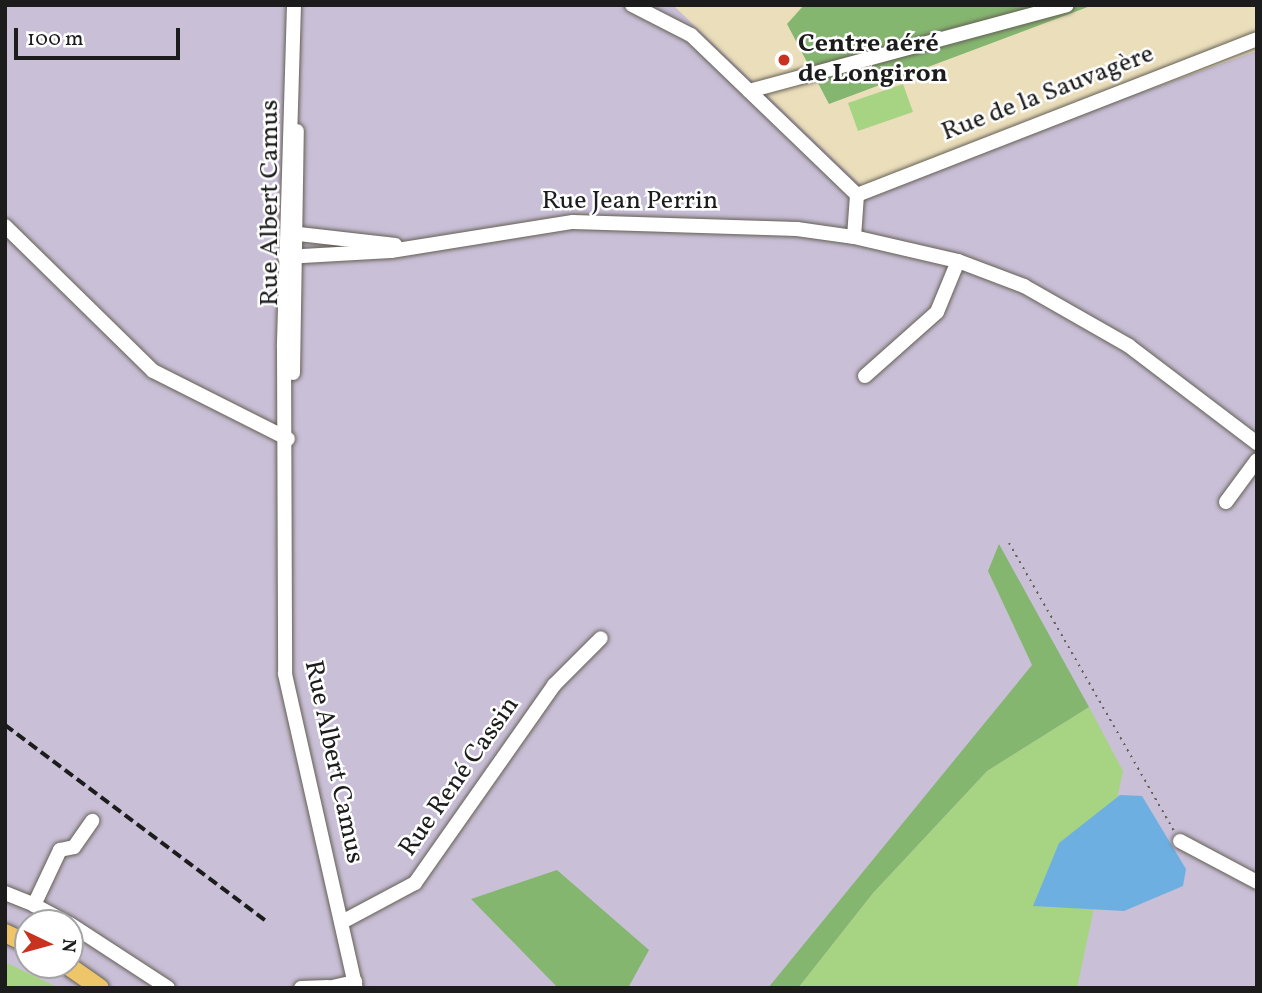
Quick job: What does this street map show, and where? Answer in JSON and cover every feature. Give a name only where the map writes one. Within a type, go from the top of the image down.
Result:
[{"type":"main road","points":[[84,977],[100,988]]},
{"type":"street","name":"Rue Albert Camus","points":[[294,5],[285,674],[355,985]]},
{"type":"street","points":[[632,5],[691,35],[857,195],[854,237]]},
{"type":"street","points":[[749,91],[1067,5]]},
{"type":"street","name":"Rue de la Sauvagère","points":[[857,195],[1257,39]]},
{"type":"street","name":"Rue Jean Perrin","points":[[292,257],[406,247],[573,222],[854,237],[958,261],[1082,316],[1257,443]]},
{"type":"street","points":[[5,226],[153,371],[288,439]]},
{"type":"street","name":"Rue Jean Perrin","points":[[293,234],[406,247]]},
{"type":"street","points":[[865,376],[937,312],[958,261]]},
{"type":"street","points":[[1226,502],[1257,460]]},
{"type":"street","name":"Rue René Cassin","points":[[342,922],[415,883],[554,685],[601,638]]},
{"type":"street","points":[[34,905],[60,850],[74,847],[92,821]]},
{"type":"street","points":[[1180,841],[1257,882]]},
{"type":"street","points":[[5,893],[42,909]]},
{"type":"street","points":[[84,933],[168,988]]},
{"type":"street","points":[[301,988],[355,985]]},
{"type":"path","points":[[1009,543],[1180,841]]},
{"type":"shaded area","points":[[5,5],[673,5],[866,190],[1257,51],[1257,988],[58,988],[38,979],[84,979],[84,909],[14,909],[14,968],[5,964]]},
{"type":"green space","points":[[804,5],[1093,5],[829,104],[787,24]]},
{"type":"green space","points":[[903,84],[913,112],[858,131],[848,103]]},
{"type":"green space","points":[[999,544],[1089,707],[987,771],[873,893],[798,988],[768,988],[1032,665],[988,571]]},
{"type":"green space","points":[[1089,707],[1123,771],[1077,988],[798,988],[873,893],[987,771]]},
{"type":"green space","points":[[557,870],[649,950],[628,988],[558,988],[471,899]]},
{"type":"green space","points":[[5,963],[14,966],[14,979],[40,979],[59,988],[5,988]]},
{"type":"water","points":[[1120,795],[1142,796],[1186,869],[1183,886],[1124,911],[1033,906],[1059,843]]},
{"type":"railway","points":[[5,725],[266,921]]},
{"type":"place","name":"Centre aéré de Longiron","points":[[784,60]]}]
